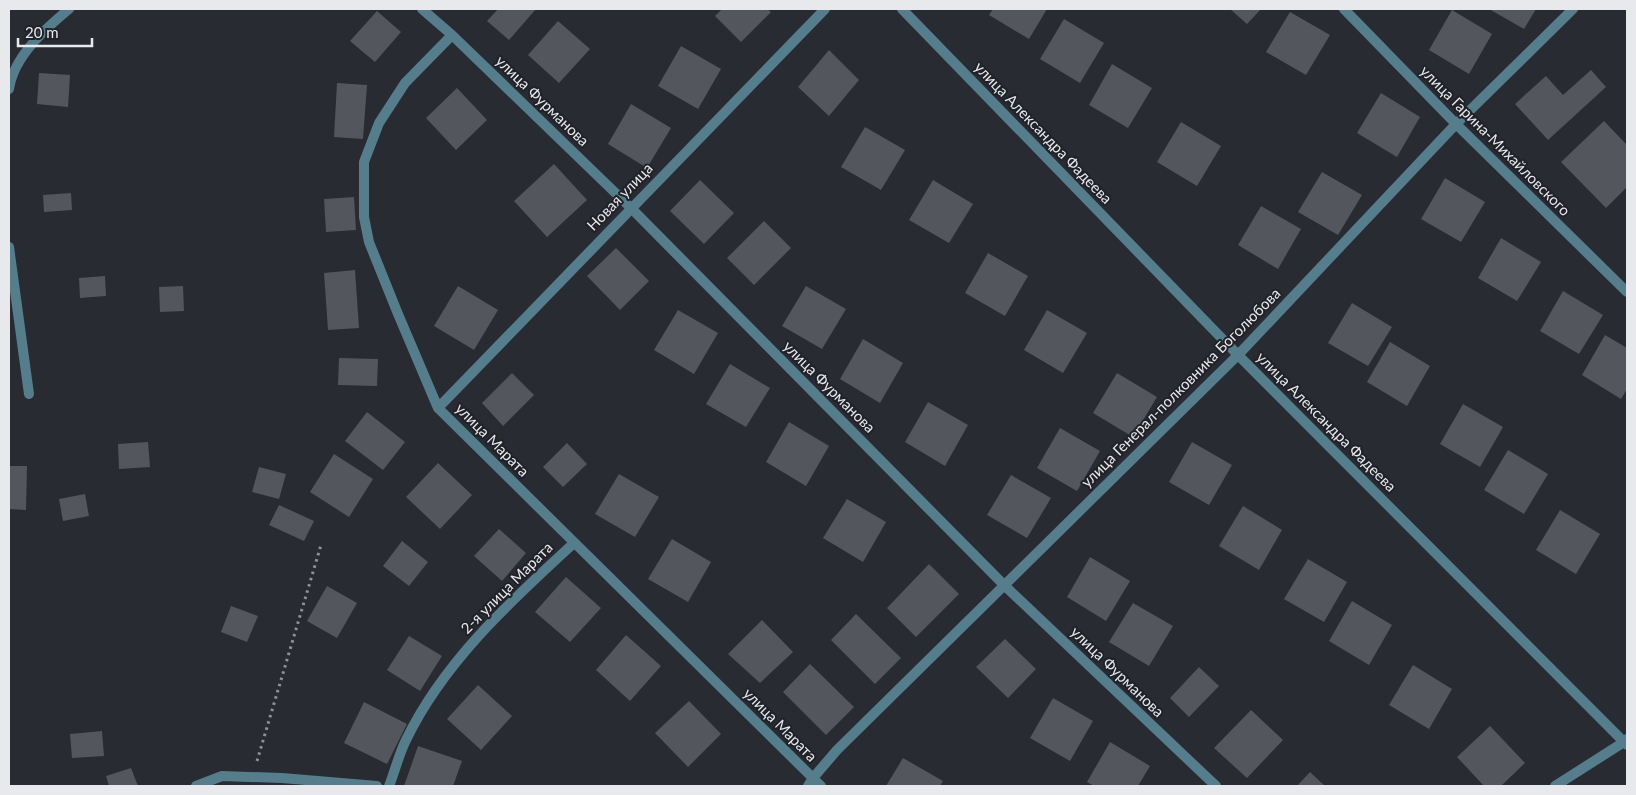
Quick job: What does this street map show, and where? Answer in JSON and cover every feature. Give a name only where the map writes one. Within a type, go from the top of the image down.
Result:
[{"type":"street","points":[[9,90],[11,78],[24,55],[51,24],[69,9]]},
{"type":"street","name":"улица Фурманова","points":[[422,9],[452,35],[631,208],[1004,585],[1216,786]]},
{"type":"street","name":"Новая улица","points":[[438,408],[825,9]]},
{"type":"street","name":"улица Александра Фадеева","points":[[902,9],[1238,355],[1626,742]]},
{"type":"street","name":"улица Гарина-Михайловского","points":[[1344,9],[1456,124],[1627,292]]},
{"type":"street","name":"улица Генерал-полковника Боголюбова","points":[[810,782],[837,750],[1238,355],[1456,124],[1573,9]]},
{"type":"street","name":"улица Марата","points":[[452,35],[405,83],[379,123],[364,162],[364,217],[369,242],[438,408],[810,782],[821,786]]},
{"type":"street","points":[[9,247],[29,394]]},
{"type":"street","name":"2-я улица Марата","points":[[389,786],[406,740],[431,696],[470,645],[509,602],[574,543]]},
{"type":"street","points":[[1555,786],[1626,742]]},
{"type":"street","points":[[196,786],[222,776],[377,786]]},
{"type":"path","points":[[253,777],[321,545]]},
{"type":"building","points":[[498,9],[536,9],[509,40],[487,21]]},
{"type":"building","points":[[722,9],[767,9],[771,12],[741,42],[715,16]]},
{"type":"building","points":[[993,9],[1047,9],[1029,39],[989,15]]},
{"type":"building","points":[[1230,9],[1261,9],[1247,24]]},
{"type":"building","points":[[1489,9],[1536,9],[1524,29]]},
{"type":"building","points":[[1452,10],[1492,34],[1469,74],[1429,50]]},
{"type":"building","points":[[377,11],[401,32],[375,62],[350,41]]},
{"type":"building","points":[[1290,12],[1330,35],[1306,75],[1266,52]]},
{"type":"building","points":[[1064,19],[1104,43],[1080,83],[1040,59]]},
{"type":"building","points":[[558,21],[590,49],[559,83],[528,55]]},
{"type":"building","points":[[681,46],[721,69],[698,109],[658,86]]},
{"type":"building","points":[[829,50],[859,80],[829,116],[798,87]]},
{"type":"building","points":[[1112,64],[1152,88],[1128,128],[1089,105]]},
{"type":"building","points":[[1591,70],[1606,87],[1548,140],[1515,104],[1546,76],[1563,95]]},
{"type":"building","points":[[39,73],[70,75],[68,107],[37,104]]},
{"type":"building","points":[[337,83],[367,85],[363,139],[334,137]]},
{"type":"building","points":[[457,88],[487,120],[456,150],[426,118]]},
{"type":"building","points":[[1381,93],[1420,117],[1397,157],[1357,133]]},
{"type":"building","points":[[631,104],[671,128],[647,168],[608,144]]},
{"type":"building","points":[[1604,121],[1627,145],[1627,187],[1606,208],[1561,162]]},
{"type":"building","points":[[1181,122],[1221,146],[1197,186],[1157,162]]},
{"type":"building","points":[[865,127],[905,150],[881,190],[841,167]]},
{"type":"building","points":[[554,164],[587,200],[547,237],[514,201]]},
{"type":"building","points":[[1322,172],[1362,195],[1338,235],[1298,212]]},
{"type":"building","points":[[1445,178],[1485,202],[1461,242],[1421,219]]},
{"type":"building","points":[[700,180],[734,213],[704,244],[670,211]]},
{"type":"building","points":[[933,180],[973,204],[949,243],[909,220]]},
{"type":"building","points":[[71,193],[72,210],[44,212],[43,195]]},
{"type":"building","points":[[354,197],[356,230],[326,232],[324,199]]},
{"type":"building","points":[[1261,206],[1301,229],[1278,269],[1238,245]]},
{"type":"building","points":[[764,221],[791,248],[754,285],[727,258]]},
{"type":"building","points":[[1501,238],[1541,262],[1517,301],[1478,278]]},
{"type":"building","points":[[616,248],[649,281],[620,310],[587,276]]},
{"type":"building","points":[[988,253],[1028,276],[1005,316],[965,293]]},
{"type":"building","points":[[355,270],[359,328],[328,330],[324,273]]},
{"type":"building","points":[[105,276],[106,296],[80,298],[79,278]]},
{"type":"building","points":[[183,286],[184,311],[160,312],[159,287]]},
{"type":"building","points":[[458,286],[498,310],[474,350],[434,326]]},
{"type":"building","points":[[806,286],[846,309],[822,349],[782,326]]},
{"type":"building","points":[[1563,291],[1603,315],[1579,354],[1540,331]]},
{"type":"building","points":[[1352,303],[1392,327],[1368,366],[1328,343]]},
{"type":"building","points":[[678,310],[718,333],[694,374],[654,350]]},
{"type":"building","points":[[1047,310],[1087,333],[1063,373],[1024,350]]},
{"type":"building","points":[[1605,335],[1627,348],[1627,389],[1621,399],[1582,375]]},
{"type":"building","points":[[863,339],[903,363],[880,403],[840,379]]},
{"type":"building","points":[[1390,342],[1430,366],[1407,406],[1367,382]]},
{"type":"building","points":[[339,358],[378,359],[377,386],[338,385]]},
{"type":"building","points":[[730,364],[770,388],[746,427],[706,404]]},
{"type":"building","points":[[512,373],[534,395],[503,426],[482,403]]},
{"type":"building","points":[[1117,373],[1157,397],[1133,437],[1093,413]]},
{"type":"building","points":[[928,402],[968,425],[945,466],[905,442]]},
{"type":"building","points":[[1463,404],[1503,427],[1480,467],[1440,444]]},
{"type":"building","points":[[367,412],[405,442],[383,470],[345,441]]},
{"type":"building","points":[[789,422],[829,446],[806,486],[766,462]]},
{"type":"building","points":[[1060,428],[1100,451],[1077,491],[1037,468]]},
{"type":"building","points":[[148,442],[150,467],[119,469],[118,444]]},
{"type":"building","points":[[1192,442],[1232,465],[1209,505],[1169,482]]},
{"type":"building","points":[[567,443],[587,464],[563,487],[543,467]]},
{"type":"building","points":[[1508,450],[1548,474],[1524,514],[1484,490]]},
{"type":"building","points":[[334,454],[373,479],[349,517],[310,492]]},
{"type":"building","points":[[438,463],[472,495],[440,529],[406,497]]},
{"type":"building","points":[[9,466],[27,466],[26,510],[9,509]]},
{"type":"building","points":[[259,467],[286,474],[279,499],[252,492]]},
{"type":"building","points":[[619,474],[659,497],[635,537],[595,514]]},
{"type":"building","points":[[1011,475],[1051,498],[1027,538],[987,515]]},
{"type":"building","points":[[85,494],[89,516],[63,521],[59,499]]},
{"type":"building","points":[[847,499],[886,522],[863,562],[823,538]]},
{"type":"building","points":[[279,505],[314,521],[304,541],[269,525]]},
{"type":"building","points":[[1243,506],[1282,530],[1259,570],[1219,546]]},
{"type":"building","points":[[1560,510],[1600,534],[1576,574],[1536,550]]},
{"type":"building","points":[[499,529],[526,553],[502,581],[474,556]]},
{"type":"building","points":[[672,539],[711,562],[688,602],[648,579]]},
{"type":"building","points":[[402,541],[428,562],[409,586],[383,566]]},
{"type":"building","points":[[1090,557],[1130,581],[1106,621],[1067,597]]},
{"type":"building","points":[[1308,559],[1347,582],[1324,622],[1284,599]]},
{"type":"building","points":[[929,564],[959,594],[916,637],[887,608]]},
{"type":"building","points":[[566,577],[601,608],[570,642],[535,612]]},
{"type":"building","points":[[327,586],[357,603],[337,638],[307,621]]},
{"type":"building","points":[[1352,601],[1392,625],[1369,665],[1329,641]]},
{"type":"building","points":[[1133,603],[1173,626],[1149,666],[1109,642]]},
{"type":"building","points":[[231,606],[258,616],[247,642],[221,632]]},
{"type":"building","points":[[856,614],[901,658],[875,684],[831,640]]},
{"type":"building","points":[[762,620],[793,652],[760,683],[728,654]]},
{"type":"building","points":[[626,635],[661,666],[630,701],[596,670]]},
{"type":"building","points":[[409,636],[442,656],[420,691],[387,670]]},
{"type":"building","points":[[1005,639],[1036,669],[1008,698],[976,667]]},
{"type":"building","points":[[810,664],[854,707],[826,735],[783,692]]},
{"type":"building","points":[[1413,665],[1452,689],[1429,729],[1389,705]]},
{"type":"building","points":[[1199,667],[1219,686],[1189,717],[1170,698]]},
{"type":"building","points":[[478,685],[512,716],[481,750],[447,719]]},
{"type":"building","points":[[1053,698],[1093,721],[1070,761],[1030,738]]},
{"type":"building","points":[[689,701],[721,734],[688,767],[655,733]]},
{"type":"building","points":[[364,702],[407,724],[387,764],[344,743]]},
{"type":"building","points":[[1251,710],[1283,740],[1247,778],[1214,748]]},
{"type":"building","points":[[1490,726],[1525,763],[1501,786],[1484,786],[1457,757]]},
{"type":"building","points":[[102,731],[104,756],[72,758],[70,734]]},
{"type":"building","points":[[1110,742],[1150,766],[1138,786],[1094,786],[1087,782]]},
{"type":"building","points":[[418,746],[462,761],[453,786],[404,786]]},
{"type":"building","points":[[903,758],[943,781],[940,786],[886,786]]},
{"type":"building","points":[[131,768],[138,786],[109,786],[106,776]]},
{"type":"building","points":[[1310,772],[1325,786],[1297,786]]}]
